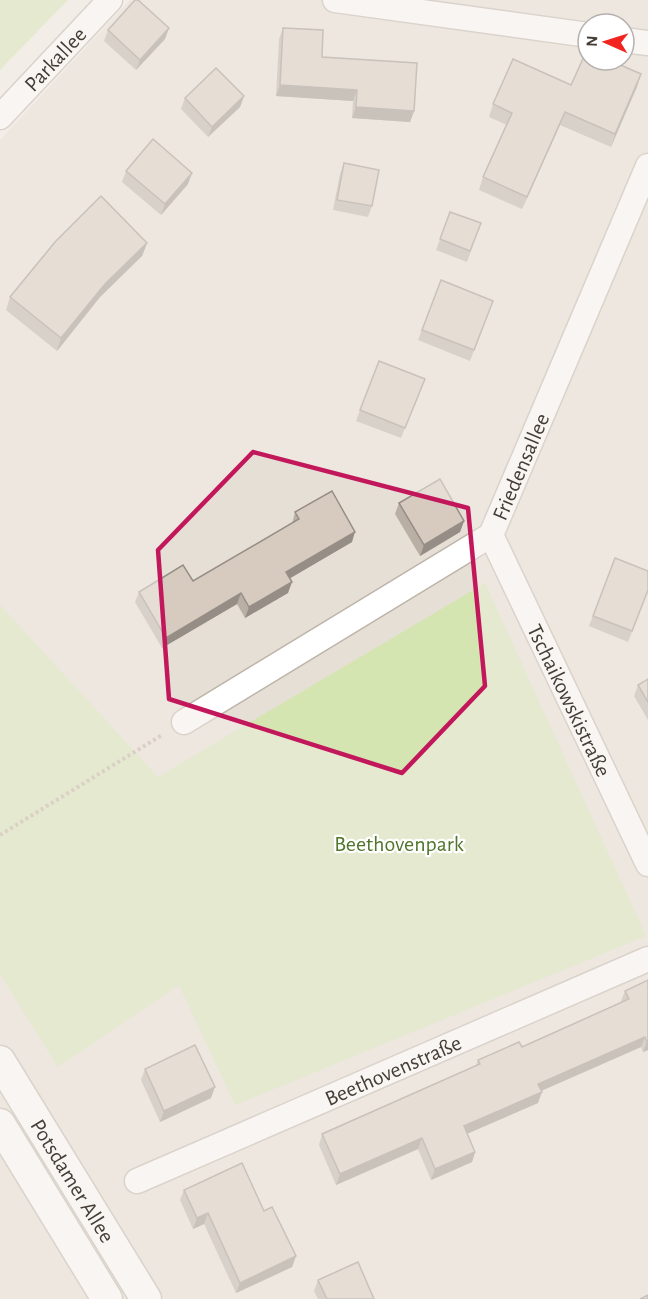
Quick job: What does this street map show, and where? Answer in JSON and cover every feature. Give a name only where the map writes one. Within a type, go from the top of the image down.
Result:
[{"type":"street","name":"Parkallee","points":[[0,117],[110,0]]},
{"type":"street","points":[[335,0],[576,33]]},
{"type":"street","name":"Friedensallee","points":[[184,722],[491,535],[648,166]]},
{"type":"street","name":"Tschaikowskistraße","points":[[491,535],[648,864]]},
{"type":"street","name":"Beethovenstraße","points":[[137,1181],[648,958]]},
{"type":"street","name":"Potsdamer Allee","points":[[0,1061],[138,1287]]},
{"type":"street","name":"Potsdamer Allee","points":[[0,1124],[100,1297]]},
{"type":"street","points":[[100,1297],[138,1287]]},
{"type":"path","points":[[0,835],[184,722]]},
{"type":"highlighted area","points":[[253,452],[468,508],[485,686],[402,773],[169,699],[158,550]]},
{"type":"shaded area","points":[[130,0],[648,0],[648,1299],[0,1299],[0,140]]},
{"type":"green space","points":[[0,0],[68,0],[0,70]]},
{"type":"green space","name":"Beethovenpark","points":[[485,583],[646,936],[235,1105],[179,985],[58,1067],[0,974],[0,605],[158,777]]},
{"type":"building","points":[[135,0],[138,0],[169,28],[140,60],[108,30]]},
{"type":"building","points":[[283,28],[323,30],[322,57],[417,63],[414,111],[356,107],[357,90],[280,85]]},
{"type":"building","points":[[513,59],[571,85],[577,72],[636,72],[641,74],[615,134],[565,112],[527,197],[483,177],[512,113],[493,104]]},
{"type":"building","points":[[216,68],[244,96],[212,127],[185,98]]},
{"type":"building","points":[[153,139],[192,173],[165,204],[126,171]]},
{"type":"building","points":[[344,163],[379,170],[372,206],[337,200]]},
{"type":"building","points":[[101,196],[147,243],[105,284],[61,338],[10,297],[55,242]]},
{"type":"building","points":[[450,212],[481,223],[470,251],[440,239]]},
{"type":"building","points":[[441,280],[493,301],[474,350],[422,330]]},
{"type":"building","points":[[379,361],[425,379],[405,428],[360,410]]},
{"type":"building","points":[[440,479],[464,521],[424,545],[399,503]]},
{"type":"building","points":[[332,491],[355,532],[286,572],[292,582],[249,607],[241,593],[166,638],[139,592],[183,565],[193,581],[299,519],[295,512]]},
{"type":"building","points":[[615,558],[648,571],[648,590],[632,631],[593,616]]},
{"type":"building","points":[[648,679],[648,702],[638,685]]},
{"type":"building","points":[[648,980],[647,1042],[645,1037],[538,1084],[542,1092],[464,1126],[475,1152],[435,1169],[422,1138],[340,1174],[322,1134],[480,1064],[478,1060],[519,1042],[522,1047],[629,999],[625,991]]},
{"type":"building","points":[[195,1045],[215,1087],[164,1111],[145,1069]]},
{"type":"building","points":[[242,1163],[264,1211],[272,1207],[296,1256],[240,1283],[208,1213],[197,1218],[184,1190]]},
{"type":"building","points":[[358,1262],[374,1299],[327,1299],[318,1280]]}]
